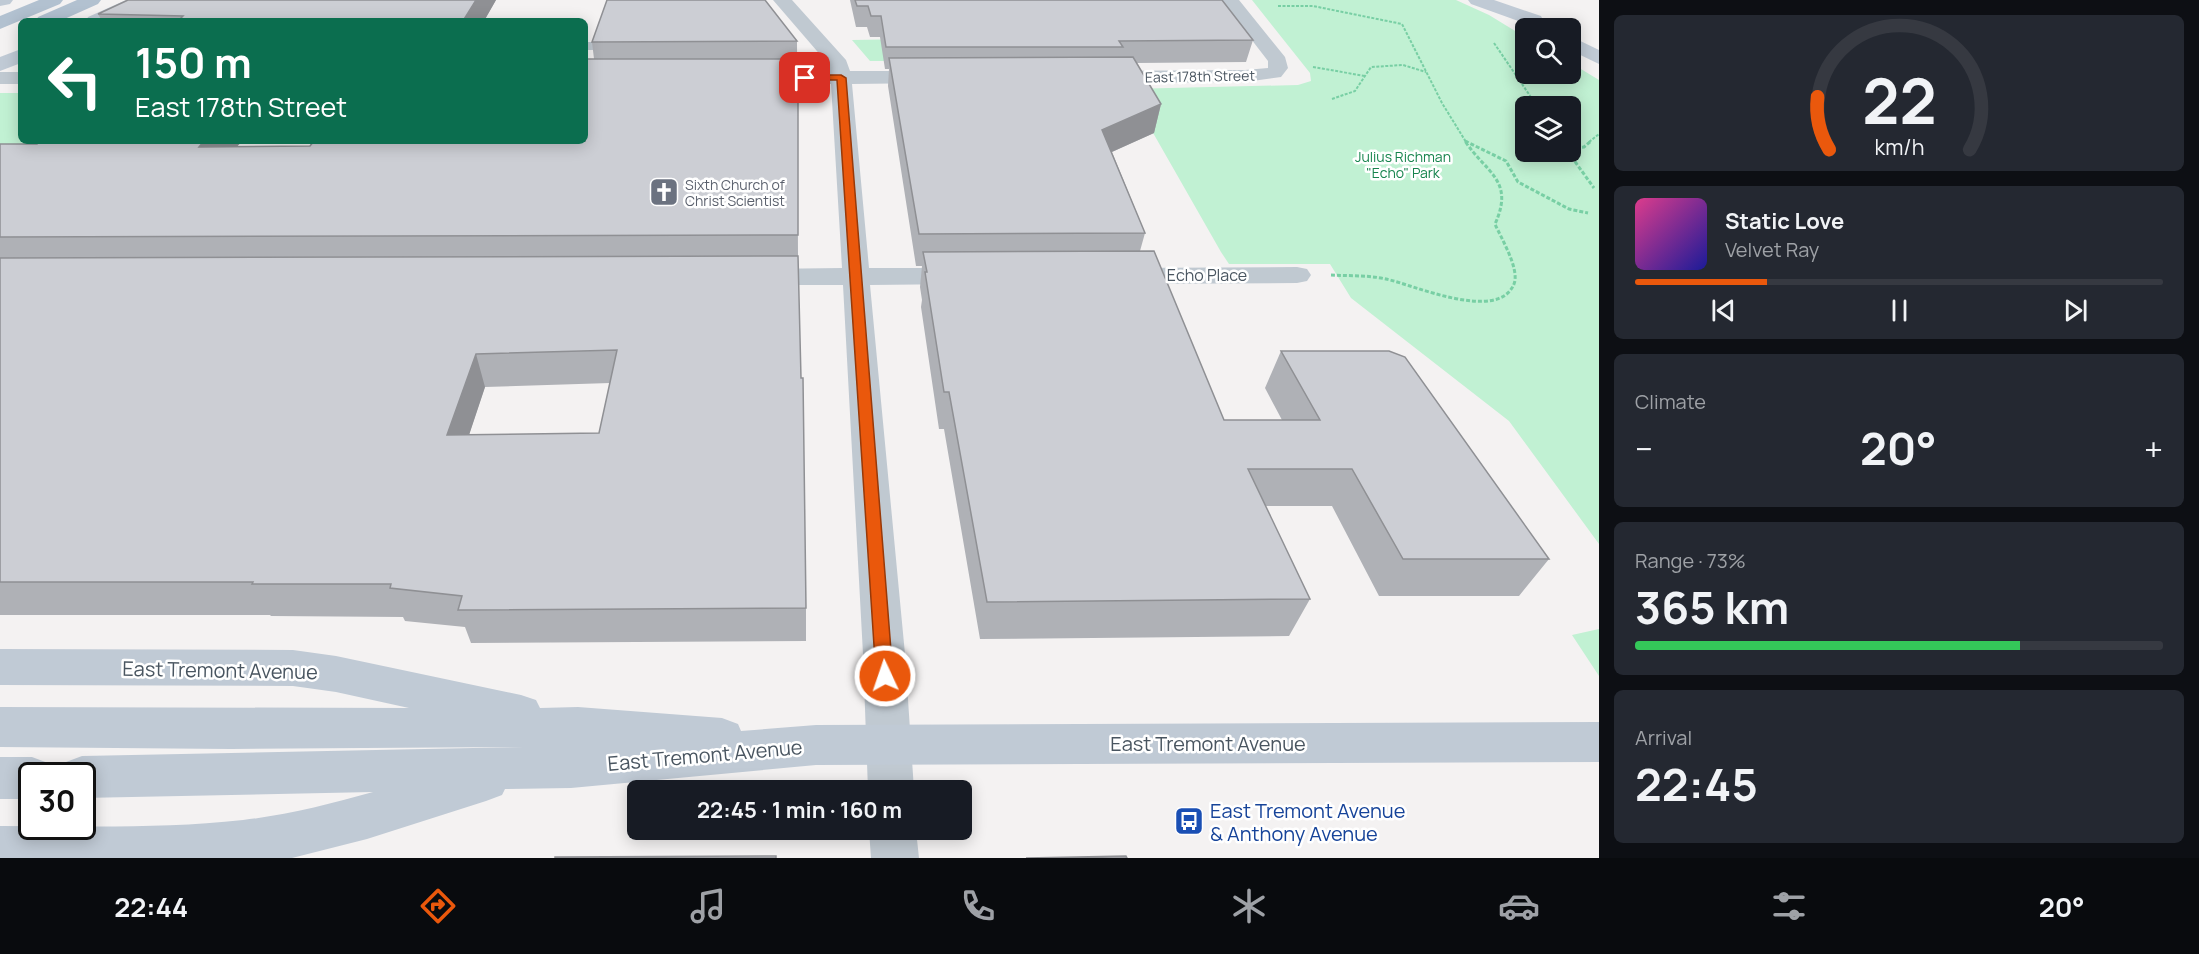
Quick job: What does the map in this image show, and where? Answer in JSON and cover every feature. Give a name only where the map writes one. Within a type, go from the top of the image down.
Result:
[{"type":"main road","points":[[0,23],[54,0]]},
{"type":"main road","points":[[52,18],[92,0]]},
{"type":"main road","points":[[101,18],[140,0]]},
{"type":"main road","points":[[1477,0],[1525,18]]},
{"type":"main road","points":[[1504,0],[1532,18]]},
{"type":"main road","points":[[0,41],[18,33]]},
{"type":"main road","points":[[0,65],[18,56]]},
{"type":"main road","name":"East Tremont Avenue","points":[[0,667],[292,668],[346,676],[578,727]]},
{"type":"main road","name":"East Tremont Avenue","points":[[0,726],[231,729],[578,727],[816,745]]},
{"type":"main road","name":"East Tremont Avenue","points":[[96,777],[571,767],[816,745],[887,743],[1595,747]]},
{"type":"main road","name":"East Tremont Avenue","points":[[0,850],[177,849],[248,842],[394,809],[522,769]]},
{"type":"main road","points":[[0,778],[18,778]]},
{"type":"street","points":[[782,0],[839,64],[841,78],[884,654],[890,780]]},
{"type":"street","name":"East 178th Street","points":[[1084,77],[1274,73],[1278,68],[1278,61],[1230,0]]},
{"type":"street","points":[[735,78],[955,77]]},
{"type":"street","points":[[0,78],[18,78]]},
{"type":"street","name":"Echo Place","points":[[1099,276],[1297,275]]},
{"type":"street","points":[[728,277],[994,276]]},
{"type":"street","points":[[894,840],[895,858]]},
{"type":"path","points":[[1307,0],[1312,6]]},
{"type":"path","points":[[1272,6],[1312,6],[1402,24],[1437,96],[1464,141],[1498,182],[1503,194],[1500,216],[1495,224],[1515,272],[1514,284],[1508,293],[1481,301],[1459,300],[1441,297],[1388,279],[1366,275],[1349,276]]},
{"type":"path","points":[[1493,41],[1531,96]]},
{"type":"path","points":[[1332,99],[1359,90],[1371,67],[1403,65],[1426,72]]},
{"type":"path","points":[[1311,66],[1365,76]]},
{"type":"path","points":[[1581,148],[1599,134]]},
{"type":"path","points":[[1464,141],[1506,160],[1518,182],[1569,209],[1588,213]]},
{"type":"path","points":[[1577,162],[1594,188]]},
{"type":"green space","name":"Julius Richman \"Echo\" Park","points":[[1252,0],[1456,0],[1489,15],[1515,31],[1515,84],[1581,84],[1581,69],[1599,80],[1599,544],[1509,421],[1351,298],[1330,264],[1229,264],[1128,89],[1298,85],[1311,81],[1310,73]]},
{"type":"green space","points":[[976,38],[1003,61],[870,61],[852,40]]},
{"type":"green space","points":[[0,93],[18,93],[18,144],[73,144],[0,169]]},
{"type":"green space","points":[[1599,629],[1599,676],[1572,635]]},
{"type":"building","points":[[128,0],[476,0],[465,18],[181,18],[183,16],[98,14]]},
{"type":"building","points":[[607,0],[765,0],[797,41],[592,42]]},
{"type":"building","points":[[855,0],[1222,0],[1253,40],[1119,41],[1123,47],[886,47],[881,16],[871,16],[868,6],[857,6]]},
{"type":"building","points":[[1133,57],[1161,104],[1102,130],[1145,233],[919,234],[889,58]]},
{"type":"building","points":[[588,59],[798,59],[798,235],[0,237],[0,144],[310,146],[312,144],[588,144]]},
{"type":"building","points":[[1154,251],[1224,420],[1320,420],[1281,351],[1389,351],[1405,357],[1549,559],[1403,559],[1352,469],[1248,469],[1310,599],[987,602],[949,392],[944,392],[923,252]]},
{"type":"building","points":[[798,256],[801,378],[803,378],[806,608],[458,610],[462,596],[390,588],[391,584],[0,582],[0,258]],"holes":[[[617,350],[599,433],[447,435],[476,354]]]},
{"type":"building","points":[[776,856],[776,858],[555,858],[555,857]]},
{"type":"building","points":[[1126,856],[1127,858],[1026,858]]},
{"type":"place","name":"Sixth Church of Christ Scientist","points":[[664,192]]},
{"type":"place","name":"East Tremont Avenue & Anthony Avenue","points":[[1189,821]]},
{"type":"route","points":[[805,78],[841,78],[885,676]]}]
